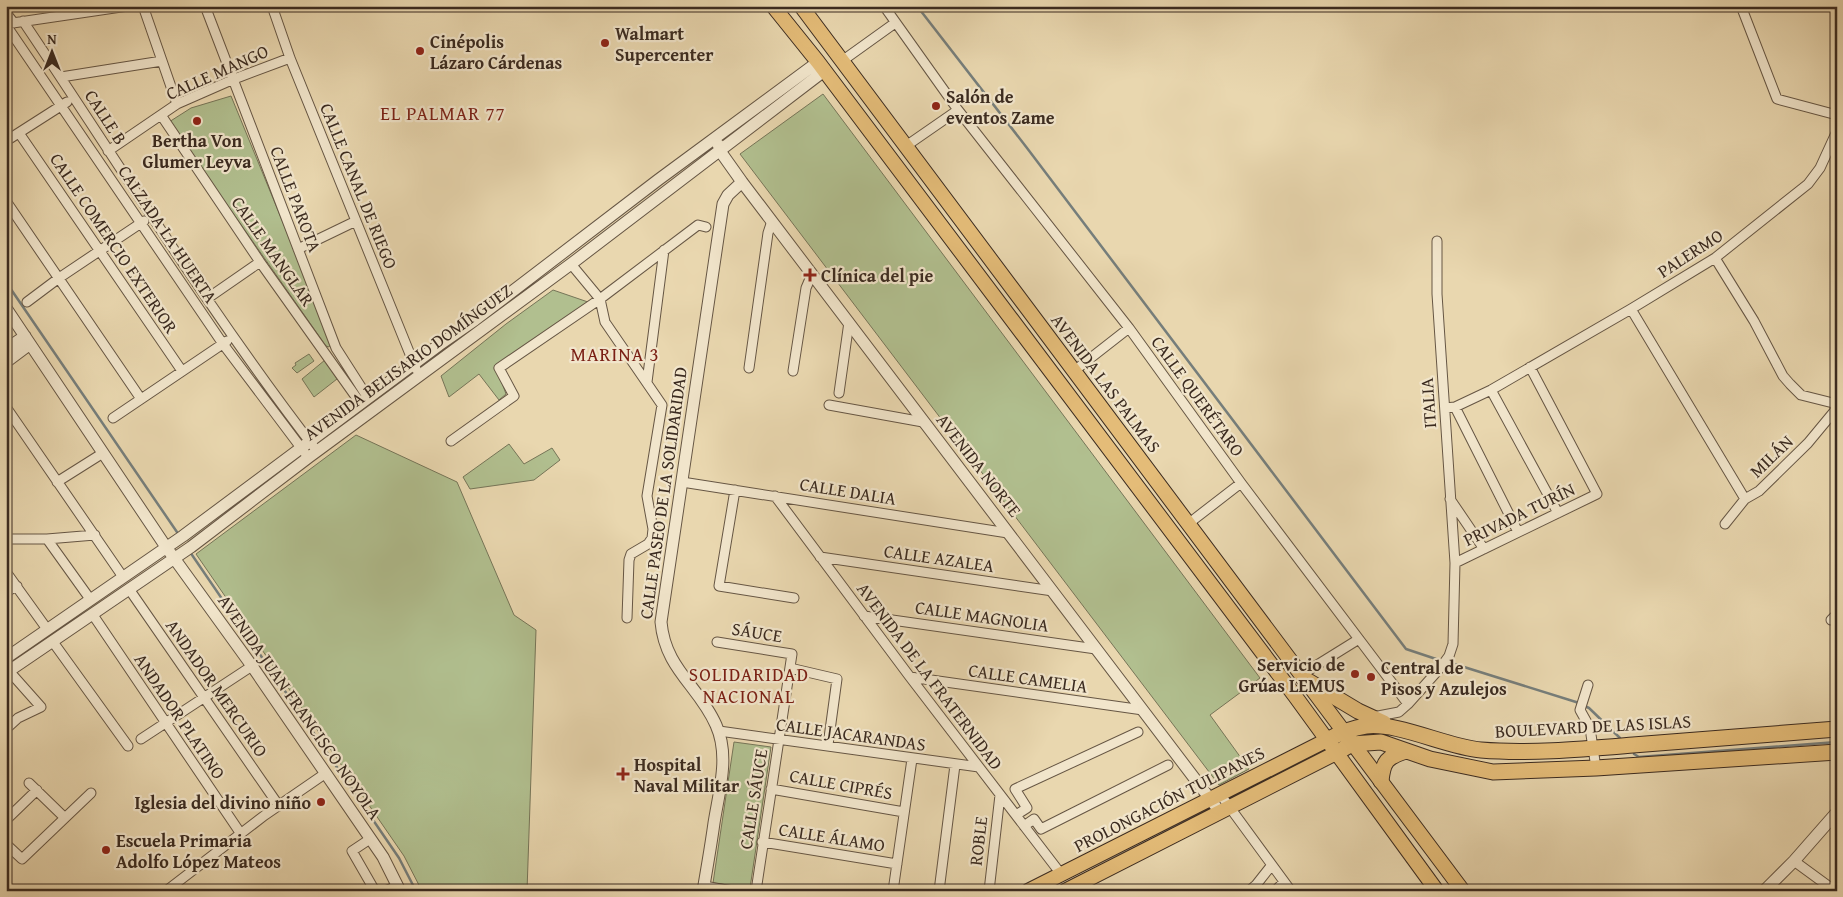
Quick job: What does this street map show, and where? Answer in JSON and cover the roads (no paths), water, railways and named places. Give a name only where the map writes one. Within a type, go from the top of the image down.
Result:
[{"type":"highway","points":[[1302,676],[1370,718],[1404,731]]},
{"type":"highway","name":"BOULEVARD DE LAS ISLAS","points":[[1348,738],[1368,726],[1404,731],[1480,750],[1514,751],[1594,748],[1837,729]]},
{"type":"highway","name":"BOULEVARD DE LAS ISLAS","points":[[1327,740],[1348,738],[1381,742],[1430,759],[1493,772],[1596,768],[1837,752]]},
{"type":"highway","points":[[1336,753],[1348,738]]},
{"type":"highway","points":[[1430,759],[1435,740]]},
{"type":"highway","points":[[1382,781],[1382,768],[1387,760],[1394,755],[1406,751]]},
{"type":"main road","points":[[773,6],[821,67],[1327,740],[1437,891]]},
{"type":"main road","name":"AVENIDA LAS PALMAS","points":[[801,6],[1463,891]]},
{"type":"main road","name":"PROLONGACIÓN TULIPANES","points":[[1028,891],[1327,740]]},
{"type":"main road","name":"PROLONGACIÓN TULIPANES","points":[[1065,891],[1336,753]]},
{"type":"main road","points":[[1136,837],[1144,850]]},
{"type":"street","points":[[12,23],[128,6]]},
{"type":"street","points":[[143,6],[177,104]]},
{"type":"street","name":"CALLE PAROTA","points":[[205,6],[336,348],[365,401]]},
{"type":"street","name":"CALLE CANAL DE RIEGO","points":[[272,6],[290,58],[419,376]]},
{"type":"street","name":"CALLE QUERÉTARO","points":[[884,6],[958,110],[1129,328],[1241,483],[1408,704]]},
{"type":"street","points":[[1741,6],[1777,99],[1837,114]]},
{"type":"street","name":"CALZADA LA HUERTA","points":[[6,12],[62,105],[223,344],[313,454]]},
{"type":"street","name":"CALLE B","points":[[12,23],[61,77],[151,216],[234,336],[305,444]]},
{"type":"street","points":[[842,61],[895,23]]},
{"type":"street","name":"CALLE MANGO","points":[[108,151],[177,104],[234,79],[290,58]]},
{"type":"street","points":[[61,77],[162,61]]},
{"type":"street","name":"AVENIDA BELISARIO DOMÍNGUEZ","points":[[6,658],[195,526],[365,401],[782,87],[821,67]]},
{"type":"street","name":"AVENIDA BELISARIO DOMÍNGUEZ","points":[[8,672],[203,538],[720,151],[790,97],[821,67]]},
{"type":"street","points":[[782,87],[790,97]]},
{"type":"street","points":[[6,141],[73,97]]},
{"type":"street","points":[[906,146],[958,110]]},
{"type":"street","name":"CALLE MANGLAR","points":[[161,115],[260,262],[327,354],[365,401]]},
{"type":"street","name":"PALERMO","points":[[1445,408],[1455,407],[1491,390],[1715,258],[1808,184],[1820,168],[1837,131]]},
{"type":"street","name":"CALLE COMERCIO EXTERIOR","points":[[19,133],[182,372]]},
{"type":"street","name":"AVENIDA NORTE","points":[[717,137],[720,151],[742,182],[923,422],[1143,710],[1224,809]]},
{"type":"street","name":"CALLE PASEO DE LA SOLIDARIDAD","points":[[704,888],[724,756],[719,731],[708,709],[672,660],[663,635],[662,613],[722,204],[728,195],[742,182]]},
{"type":"street","points":[[6,201],[141,399]]},
{"type":"street","points":[[27,302],[151,216]]},
{"type":"street","points":[[749,368],[768,233],[772,221]]},
{"type":"street","points":[[298,249],[356,222]]},
{"type":"street","points":[[451,441],[514,396],[499,368],[600,299],[698,225],[706,227]]},
{"type":"street","name":"ITALIA","points":[[1408,704],[1441,667],[1449,656],[1453,644],[1455,563],[1437,294],[1437,241]]},
{"type":"street","points":[[647,382],[664,250]]},
{"type":"street","points":[[1715,258],[1754,320],[1783,376],[1802,395],[1837,406]]},
{"type":"street","points":[[208,298],[260,262]]},
{"type":"street","points":[[571,264],[600,299],[605,322],[662,405],[647,496],[652,538],[648,544],[631,554],[629,560],[627,618]]},
{"type":"street","points":[[793,371],[806,288],[812,274]]},
{"type":"street","points":[[6,308],[28,340]]},
{"type":"street","points":[[1631,309],[1745,499]]},
{"type":"street","points":[[839,393],[849,322]]},
{"type":"street","points":[[1074,371],[1129,328]]},
{"type":"street","points":[[113,418],[234,336]]},
{"type":"street","points":[[6,349],[28,340]]},
{"type":"street","points":[[6,362],[28,340]]},
{"type":"street","name":"AVENIDA JUAN FRANCISCO NOYOLA","points":[[28,340],[103,453],[183,552],[252,666],[383,857],[399,888]]},
{"type":"street","points":[[327,354],[336,348]]},
{"type":"street","name":"PRIVADA TURÍN","points":[[1455,563],[1596,494],[1530,367]]},
{"type":"street","points":[[1491,390],[1558,513]]},
{"type":"street","points":[[829,405],[923,422]]},
{"type":"street","name":"MILÁN","points":[[1725,524],[1745,499],[1759,491],[1808,443],[1837,406]]},
{"type":"street","points":[[6,407],[96,534],[123,577]]},
{"type":"street","points":[[1455,407],[1518,532]]},
{"type":"street","points":[[58,482],[103,453]]},
{"type":"street","name":"CALLE DALIA","points":[[682,482],[1008,533]]},
{"type":"street","points":[[1188,524],[1241,483]]},
{"type":"street","points":[[735,490],[719,586],[794,598]]},
{"type":"street","name":"AVENIDA DE LA FRATERNIDAD","points":[[775,496],[910,678],[1061,874]]},
{"type":"street","points":[[1450,498],[1484,549]]},
{"type":"street","points":[[195,526],[203,538]]},
{"type":"street","points":[[6,539],[47,540],[96,534]]},
{"type":"street","points":[[47,540],[90,599]]},
{"type":"street","name":"CALLE AZALEA","points":[[820,557],[1053,591]]},
{"type":"street","points":[[6,572],[48,629]]},
{"type":"street","points":[[6,592],[17,586]]},
{"type":"street","name":"ANDADOR MERCURIO","points":[[129,589],[279,806]]},
{"type":"street","name":"ANDADOR PLATINO","points":[[93,615],[241,834]]},
{"type":"street","name":"CALLE MAGNOLIA","points":[[864,616],[1096,649]]},
{"type":"street","points":[[1302,676],[1359,640]]},
{"type":"street","points":[[54,642],[128,746]]},
{"type":"street","name":"SÁUCE","points":[[717,642],[792,654]]},
{"type":"street","name":"CALLE SÁUCE","points":[[756,891],[792,654]]},
{"type":"street","points":[[141,739],[252,666]]},
{"type":"street","points":[[790,668],[837,678],[828,745]]},
{"type":"street","points":[[6,729],[18,718],[41,707],[8,672]]},
{"type":"street","name":"CALLE CAMELIA","points":[[910,678],[1143,710]]},
{"type":"street","points":[[1588,685],[1580,710],[1590,728],[1596,768]]},
{"type":"street","points":[[1370,718],[1399,712],[1408,704]]},
{"type":"street","points":[[1399,712],[1404,731]]},
{"type":"street","name":"CALLE JACARANDAS","points":[[719,731],[979,767]]},
{"type":"street","points":[[1138,732],[1015,789],[1041,829],[1168,765]]},
{"type":"street","points":[[893,891],[912,759]]},
{"type":"street","points":[[938,891],[955,765]]},
{"type":"street","points":[[166,891],[279,806],[326,774]]},
{"type":"street","points":[[29,783],[64,817]]},
{"type":"street","name":"CALLE CIPRÉS","points":[[771,789],[904,812]]},
{"type":"street","points":[[6,820],[37,790]]},
{"type":"street","points":[[6,844],[22,859],[91,793]]},
{"type":"street","name":"ROBLE","points":[[989,891],[1000,795]]},
{"type":"street","points":[[1016,815],[1028,808]]},
{"type":"street","points":[[1224,809],[1291,891]]},
{"type":"street","points":[[1764,891],[1837,812]]},
{"type":"street","points":[[1024,826],[1034,819]]},
{"type":"street","points":[[370,838],[352,851],[376,891]]},
{"type":"street","name":"CALLE ÁLAMO","points":[[762,842],[897,864]]},
{"type":"street","points":[[1794,860],[1835,891]]},
{"type":"street","points":[[1249,891],[1271,866]]},
{"type":"street","points":[[1275,891],[1284,882]]},
{"type":"street","points":[[386,891],[399,888]]},
{"type":"street","points":[[704,888],[732,891]]},
{"type":"waterway","points":[[917,6],[1027,148],[1406,649],[1442,661]]},
{"type":"waterway","points":[[6,282],[179,535]]},
{"type":"waterway","points":[[190,552],[399,858],[416,891]]},
{"type":"waterway","points":[[1448,662],[1576,702],[1589,708],[1620,738]]},
{"type":"waterway","points":[[1634,754],[1639,757],[1837,742]]},
{"type":"place","name":"Walmart Supercenter","points":[[605,43]]},
{"type":"place","name":"Cinépolis Lázaro Cárdenas","points":[[420,51]]},
{"type":"place","name":"Salón de eventos Zame","points":[[936,106]]},
{"type":"place","name":"Bertha Von Glumer Leyva","points":[[197,121]]},
{"type":"place","name":"Clínica del pie","points":[[810,275]]},
{"type":"place","name":"Servicio de Grúas LEMUS","points":[[1355,674]]},
{"type":"place","name":"Central de Pisos y Azulejos","points":[[1371,677]]},
{"type":"place","name":"Hospital Naval Militar","points":[[623,774]]},
{"type":"place","name":"Iglesia del divino niño","points":[[321,802]]},
{"type":"place","name":"Escuela Primaria Adolfo López Mateos","points":[[106,850]]},
{"type":"district","name":"EL PALMAR 77","points":[[443,113]]},
{"type":"district","name":"MARINA 3","points":[[615,354]]},
{"type":"district","name":"SOLIDARIDAD NACIONAL","points":[[749,685]]}]
